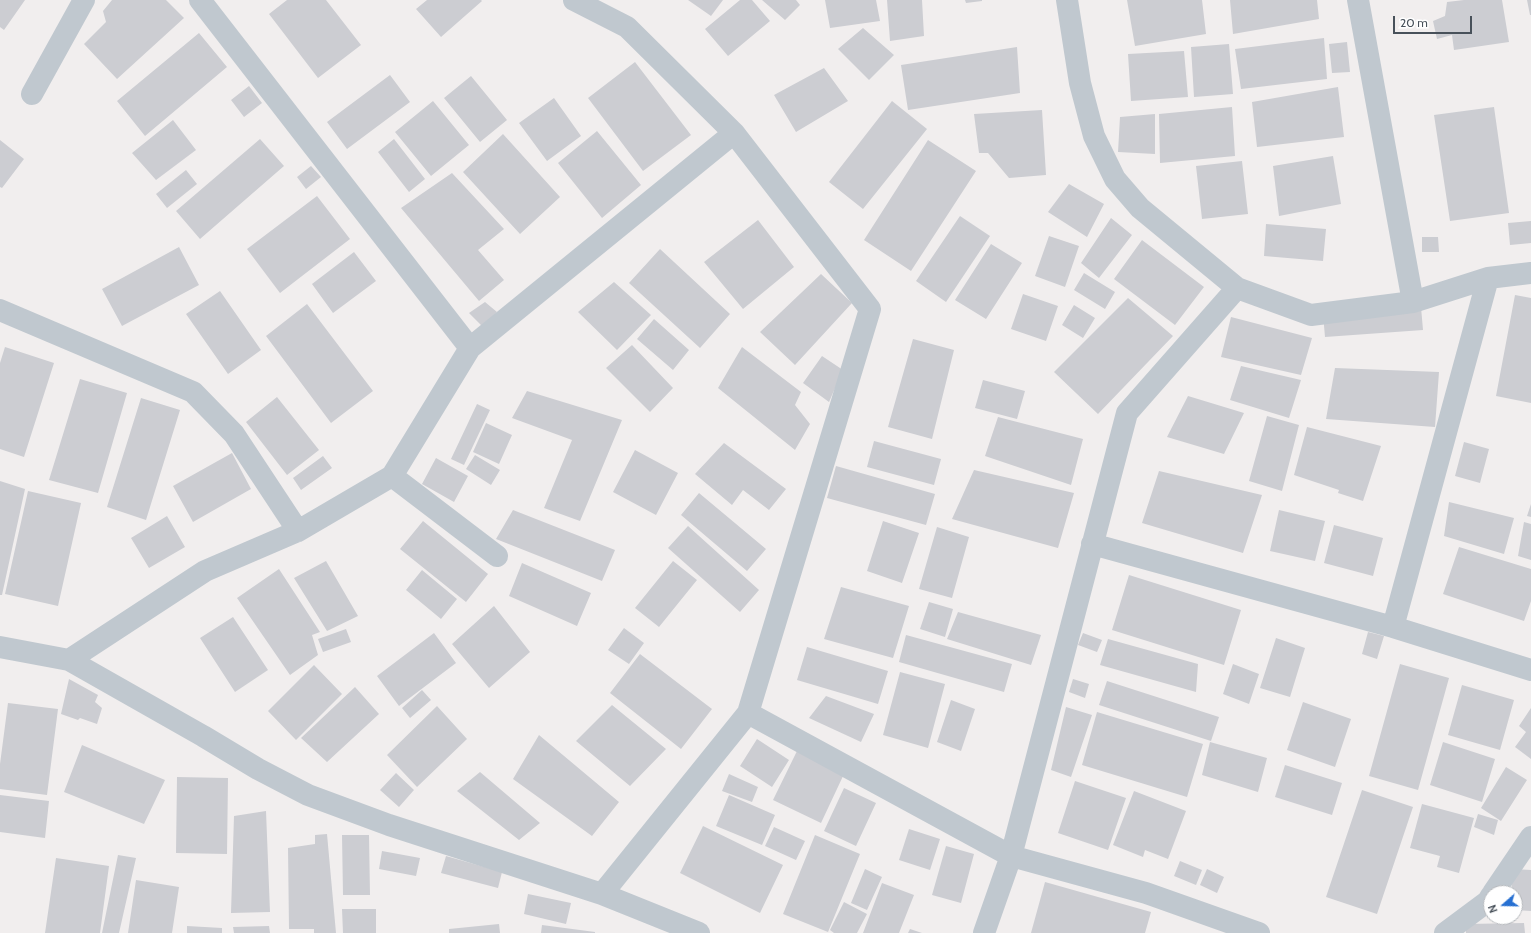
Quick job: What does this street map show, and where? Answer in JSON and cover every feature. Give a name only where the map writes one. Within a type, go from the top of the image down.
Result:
[{"type":"street","points":[[32,94],[84,0]]},
{"type":"street","points":[[200,0],[470,348]]},
{"type":"street","points":[[574,0],[627,27],[734,133],[870,309],[748,713],[602,894]]},
{"type":"street","points":[[1067,0],[1080,83],[1094,136],[1115,179],[1140,208],[1237,288],[1311,315],[1413,302],[1488,278],[1531,273]]},
{"type":"street","points":[[1358,0],[1413,302]]},
{"type":"street","points":[[69,660],[205,571],[298,531],[392,476],[470,348],[734,133]]},
{"type":"street","points":[[1393,627],[1488,278]]},
{"type":"street","points":[[984,933],[1011,856],[1127,413],[1237,288]]},
{"type":"street","points":[[0,310],[193,392],[234,434],[298,531]]},
{"type":"street","points":[[392,476],[497,556]]},
{"type":"street","points":[[1092,544],[1393,627],[1531,670]]},
{"type":"street","points":[[0,647],[69,660],[258,769],[308,794],[390,825],[602,894],[699,933]]},
{"type":"street","points":[[748,713],[1011,856],[1146,892],[1259,933]]},
{"type":"street","points":[[1499,885],[1531,838]]},
{"type":"street","points":[[1445,933],[1483,905]]},
{"type":"building","points":[[0,0],[25,0],[4,30],[0,27]]},
{"type":"building","points":[[112,0],[166,0],[184,18],[117,79],[84,44],[106,22],[103,11]]},
{"type":"building","points":[[287,0],[326,0],[361,45],[318,78],[269,14]]},
{"type":"building","points":[[427,0],[482,1],[441,37],[416,9]]},
{"type":"building","points":[[688,0],[723,0],[711,16]]},
{"type":"building","points":[[740,0],[752,0],[770,21],[728,56],[705,29]]},
{"type":"building","points":[[762,0],[796,0],[800,5],[785,20]]},
{"type":"building","points":[[825,0],[876,0],[880,21],[830,28]]},
{"type":"building","points":[[887,0],[922,0],[924,36],[890,41]]},
{"type":"building","points":[[965,0],[982,0],[982,1],[966,3]]},
{"type":"building","points":[[1127,0],[1202,0],[1206,34],[1135,46]]},
{"type":"building","points":[[1230,0],[1317,0],[1319,19],[1233,34]]},
{"type":"building","points":[[1464,0],[1502,0],[1509,42],[1454,50],[1452,35],[1437,39],[1433,21],[1445,16],[1447,2]]},
{"type":"building","points":[[1527,0],[1531,0],[1531,15],[1530,15]]},
{"type":"building","points":[[863,28],[894,55],[869,80],[838,49]]},
{"type":"building","points":[[199,33],[227,67],[145,136],[117,101]]},
{"type":"building","points":[[1324,38],[1327,79],[1241,89],[1235,49]]},
{"type":"building","points":[[1347,42],[1350,72],[1332,73],[1329,44]]},
{"type":"building","points":[[1229,44],[1233,94],[1194,97],[1191,47]]},
{"type":"building","points":[[1017,47],[1020,93],[908,110],[901,65]]},
{"type":"building","points":[[1184,51],[1188,97],[1131,101],[1128,54]]},
{"type":"building","points":[[635,62],[691,135],[643,171],[588,98]]},
{"type":"building","points":[[824,68],[848,101],[796,132],[774,95]]},
{"type":"building","points":[[390,75],[410,102],[347,149],[327,122]]},
{"type":"building","points":[[471,76],[507,120],[480,142],[444,98]]},
{"type":"building","points":[[249,86],[262,103],[244,117],[231,100]]},
{"type":"building","points":[[1338,87],[1344,137],[1257,147],[1252,102]]},
{"type":"building","points":[[554,98],[581,136],[547,161],[519,123]]},
{"type":"building","points":[[433,101],[469,145],[431,176],[395,132]]},
{"type":"building","points":[[892,101],[927,129],[863,209],[829,182]]},
{"type":"building","points":[[1232,107],[1235,156],[1160,163],[1159,114]]},
{"type":"building","points":[[1494,107],[1509,213],[1450,221],[1434,115]]},
{"type":"building","points":[[1042,110],[1046,175],[1009,178],[988,153],[979,153],[974,114]]},
{"type":"building","points":[[1155,114],[1155,154],[1118,152],[1120,117]]},
{"type":"building","points":[[173,120],[196,150],[156,180],[132,153]]},
{"type":"building","points":[[597,131],[641,185],[602,218],[558,163]]},
{"type":"building","points":[[503,134],[560,197],[520,234],[463,172]]},
{"type":"building","points":[[260,139],[284,166],[200,239],[176,211]]},
{"type":"building","points":[[394,139],[425,179],[409,192],[378,152]]},
{"type":"building","points":[[0,140],[24,159],[2,188],[0,187]]},
{"type":"building","points":[[928,140],[976,171],[911,271],[864,240]]},
{"type":"building","points":[[1333,156],[1341,204],[1279,216],[1273,166]]},
{"type":"building","points":[[1242,161],[1248,214],[1202,219],[1196,166]]},
{"type":"building","points":[[311,166],[321,177],[306,189],[297,177]]},
{"type":"building","points":[[186,170],[197,184],[167,208],[156,194]]},
{"type":"building","points":[[452,173],[504,229],[478,250],[504,280],[479,301],[401,208]]},
{"type":"building","points":[[1069,184],[1104,204],[1087,237],[1048,212]]},
{"type":"building","points":[[317,196],[350,239],[280,293],[247,249]]},
{"type":"building","points":[[960,216],[990,236],[946,302],[916,281]]},
{"type":"building","points":[[1111,218],[1132,235],[1099,278],[1081,263]]},
{"type":"building","points":[[758,220],[794,267],[743,309],[704,262]]},
{"type":"building","points":[[1531,221],[1531,243],[1510,245],[1508,223]]},
{"type":"building","points":[[1266,224],[1326,229],[1323,261],[1264,256]]},
{"type":"building","points":[[1049,236],[1079,246],[1065,287],[1035,276]]},
{"type":"building","points":[[1422,237],[1438,237],[1439,252],[1422,252]]},
{"type":"building","points":[[1142,240],[1204,287],[1175,325],[1114,279]]},
{"type":"building","points":[[991,244],[1022,263],[986,319],[955,300]]},
{"type":"building","points":[[179,247],[199,285],[122,326],[102,289]]},
{"type":"building","points":[[660,249],[730,314],[700,348],[629,283]]},
{"type":"building","points":[[354,252],[376,281],[333,313],[312,284]]},
{"type":"building","points":[[1084,273],[1115,292],[1105,309],[1074,290]]},
{"type":"building","points":[[821,274],[852,303],[795,365],[760,332]]},
{"type":"building","points":[[614,282],[651,315],[617,350],[578,312]]},
{"type":"building","points":[[220,291],[261,350],[228,374],[186,314]]},
{"type":"building","points":[[1023,294],[1058,306],[1046,341],[1011,329]]},
{"type":"building","points":[[1515,295],[1531,298],[1531,403],[1496,396]]},
{"type":"building","points":[[1128,298],[1173,336],[1098,414],[1054,372]]},
{"type":"building","points":[[485,302],[497,312],[483,327],[469,313]]},
{"type":"building","points":[[307,304],[373,391],[331,423],[266,336]]},
{"type":"building","points":[[1074,305],[1095,318],[1083,338],[1062,325]]},
{"type":"building","points":[[1421,307],[1423,330],[1325,337],[1323,314]]},
{"type":"building","points":[[1231,317],[1312,338],[1301,375],[1221,357]]},
{"type":"building","points":[[654,319],[689,350],[673,370],[637,339]]},
{"type":"building","points":[[913,339],[954,350],[932,439],[888,427]]},
{"type":"building","points":[[632,345],[673,388],[650,412],[606,368]]},
{"type":"building","points":[[5,347],[54,363],[24,457],[0,449],[0,363]]},
{"type":"building","points":[[742,347],[801,392],[795,405],[810,424],[795,450],[718,388]]},
{"type":"building","points":[[822,356],[843,370],[829,402],[803,383]]},
{"type":"building","points":[[1241,366],[1301,380],[1289,418],[1230,400]]},
{"type":"building","points":[[1335,368],[1439,372],[1435,427],[1326,419]]},
{"type":"building","points":[[80,379],[127,393],[98,493],[49,480]]},
{"type":"building","points":[[983,380],[1025,391],[1017,419],[975,408]]},
{"type":"building","points":[[527,391],[622,420],[580,521],[544,508],[572,440],[512,418]]},
{"type":"building","points":[[1188,396],[1244,413],[1224,454],[1167,437]]},
{"type":"building","points":[[277,397],[319,450],[287,475],[246,422]]},
{"type":"building","points":[[141,398],[180,410],[146,520],[107,507]]},
{"type":"building","points":[[477,404],[490,410],[464,465],[451,459]]},
{"type":"building","points":[[1267,416],[1299,425],[1282,491],[1249,481]]},
{"type":"building","points":[[998,417],[1083,439],[1071,485],[985,456]]},
{"type":"building","points":[[486,423],[512,435],[499,464],[473,452]]},
{"type":"building","points":[[1307,427],[1381,446],[1363,501],[1338,493],[1339,490],[1294,475]]},
{"type":"building","points":[[874,441],[941,459],[934,485],[867,467]]},
{"type":"building","points":[[1464,442],[1489,449],[1480,483],[1455,476]]},
{"type":"building","points":[[724,443],[786,489],[769,510],[743,490],[732,505],[695,474]]},
{"type":"building","points":[[635,450],[678,473],[656,515],[613,492]]},
{"type":"building","points":[[232,453],[251,489],[193,522],[173,486]]},
{"type":"building","points":[[475,455],[500,470],[491,485],[466,469]]},
{"type":"building","points":[[323,456],[332,468],[301,490],[293,478]]},
{"type":"building","points":[[436,458],[468,476],[454,502],[422,484]]},
{"type":"building","points":[[836,466],[935,494],[926,525],[827,498]]},
{"type":"building","points":[[974,470],[1074,493],[1058,548],[952,519]]},
{"type":"building","points":[[1159,471],[1262,495],[1243,553],[1142,523]]},
{"type":"building","points":[[0,481],[25,489],[2,595],[0,595]]},
{"type":"building","points":[[28,491],[81,503],[58,606],[5,594]]},
{"type":"building","points":[[699,493],[766,549],[747,571],[681,515]]},
{"type":"building","points":[[1449,502],[1514,518],[1504,554],[1444,536]]},
{"type":"building","points":[[1531,504],[1531,517],[1527,516]]},
{"type":"building","points":[[513,510],[615,550],[602,581],[496,539]]},
{"type":"building","points":[[1279,510],[1325,521],[1315,561],[1270,551]]},
{"type":"building","points":[[167,516],[185,547],[149,568],[131,538]]},
{"type":"building","points":[[423,521],[488,574],[466,602],[400,549]]},
{"type":"building","points":[[883,521],[919,533],[902,583],[867,571]]},
{"type":"building","points":[[1524,522],[1531,524],[1531,560],[1518,556]]},
{"type":"building","points":[[1334,525],[1383,538],[1373,576],[1324,563]]},
{"type":"building","points":[[688,526],[759,590],[740,612],[668,548]]},
{"type":"building","points":[[937,527],[969,537],[952,598],[919,589]]},
{"type":"building","points":[[1459,547],[1531,569],[1531,601],[1524,621],[1443,594]]},
{"type":"building","points":[[326,561],[358,616],[327,631],[294,578]]},
{"type":"building","points":[[673,561],[697,580],[659,627],[635,608]]},
{"type":"building","points":[[522,563],[591,593],[577,626],[509,596]]},
{"type":"building","points":[[279,569],[320,632],[312,635],[318,655],[290,675],[237,598]]},
{"type":"building","points":[[422,570],[457,599],[441,619],[406,590]]},
{"type":"building","points":[[1129,575],[1241,610],[1224,665],[1112,630]]},
{"type":"building","points":[[841,587],[909,606],[893,658],[824,639]]},
{"type":"building","points":[[929,602],[953,609],[945,637],[920,629]]},
{"type":"building","points":[[494,606],[530,652],[489,688],[452,644]]},
{"type":"building","points":[[958,612],[1041,635],[1031,665],[947,639]]},
{"type":"building","points":[[233,617],[268,670],[235,692],[200,638]]},
{"type":"building","points":[[624,628],[644,643],[629,664],[608,650]]},
{"type":"building","points":[[346,629],[351,642],[323,652],[318,639]]},
{"type":"building","points":[[1368,632],[1384,636],[1377,659],[1362,654]]},
{"type":"building","points":[[434,633],[456,663],[399,706],[377,676]]},
{"type":"building","points":[[1083,633],[1102,640],[1097,652],[1078,645]]},
{"type":"building","points":[[906,635],[1012,664],[1004,692],[899,662]]},
{"type":"building","points":[[1276,638],[1305,648],[1290,697],[1260,688]]},
{"type":"building","points":[[1108,639],[1198,664],[1196,692],[1100,665]]},
{"type":"building","points":[[807,647],[888,671],[878,704],[797,680]]},
{"type":"building","points":[[640,654],[712,709],[681,749],[610,693]]},
{"type":"building","points":[[1233,664],[1259,674],[1249,704],[1223,694]]},
{"type":"building","points":[[1400,664],[1449,678],[1418,790],[1369,776]]},
{"type":"building","points":[[314,665],[342,694],[296,740],[268,711]]},
{"type":"building","points":[[900,672],[945,684],[928,748],[883,735]]},
{"type":"building","points":[[69,679],[98,695],[95,702],[102,708],[97,724],[80,718],[78,720],[61,714]]},
{"type":"building","points":[[1073,679],[1089,684],[1085,698],[1069,692]]},
{"type":"building","points":[[1107,681],[1219,717],[1211,741],[1099,705]]},
{"type":"building","points":[[1462,685],[1514,700],[1500,750],[1448,735]]},
{"type":"building","points":[[355,687],[379,714],[327,762],[301,738]]},
{"type":"building","points":[[422,690],[431,700],[410,718],[402,708]]},
{"type":"building","points":[[826,696],[874,714],[861,742],[809,718]]},
{"type":"building","points":[[951,700],[975,709],[961,751],[937,742]]},
{"type":"building","points":[[1303,702],[1351,719],[1335,767],[1287,750]]},
{"type":"building","points":[[8,703],[58,709],[47,795],[0,789],[0,764]]},
{"type":"building","points":[[612,705],[666,749],[630,786],[576,741]]},
{"type":"building","points":[[437,706],[467,739],[417,787],[387,755]]},
{"type":"building","points":[[1066,707],[1092,715],[1071,777],[1051,770]]},
{"type":"building","points":[[1531,708],[1531,759],[1515,747],[1526,732],[1519,726]]},
{"type":"building","points":[[1097,712],[1203,744],[1187,797],[1082,765]]},
{"type":"building","points":[[539,735],[619,802],[592,836],[513,779]]},
{"type":"building","points":[[757,739],[789,760],[772,787],[740,766]]},
{"type":"building","points":[[1210,742],[1267,758],[1258,792],[1202,775]]},
{"type":"building","points":[[1443,742],[1495,759],[1482,802],[1430,785]]},
{"type":"building","points":[[82,745],[165,780],[144,824],[64,792]]},
{"type":"building","points":[[797,751],[844,774],[821,823],[773,800]]},
{"type":"building","points":[[1285,765],[1342,783],[1332,815],[1275,797]]},
{"type":"building","points":[[1506,767],[1527,780],[1501,821],[1481,808]]},
{"type":"building","points":[[480,772],[540,823],[519,840],[457,791]]},
{"type":"building","points":[[396,773],[414,790],[399,807],[380,790]]},
{"type":"building","points":[[729,774],[758,787],[752,802],[722,791]]},
{"type":"building","points":[[177,777],[228,778],[227,854],[176,853]]},
{"type":"building","points":[[1075,781],[1126,798],[1108,850],[1058,833]]},
{"type":"building","points":[[844,788],[876,803],[856,846],[824,831]]},
{"type":"building","points":[[1362,790],[1413,807],[1377,914],[1326,897]]},
{"type":"building","points":[[1134,791],[1186,811],[1168,859],[1145,850],[1143,857],[1113,845]]},
{"type":"building","points":[[0,795],[49,801],[45,838],[0,832]]},
{"type":"building","points":[[729,795],[775,815],[762,845],[716,826]]},
{"type":"building","points":[[1422,804],[1474,818],[1459,873],[1437,867],[1440,856],[1410,848]]},
{"type":"building","points":[[266,811],[270,912],[231,913],[234,816]]},
{"type":"building","points":[[1478,814],[1498,820],[1494,835],[1474,827]]},
{"type":"building","points":[[703,826],[783,865],[760,913],[680,873]]},
{"type":"building","points":[[774,827],[805,841],[796,860],[765,846]]},
{"type":"building","points":[[909,829],[940,839],[930,870],[899,860]]},
{"type":"building","points":[[327,834],[336,933],[314,933],[314,929],[289,929],[288,848],[315,844],[315,835]]},
{"type":"building","points":[[342,835],[369,835],[370,895],[343,895]]},
{"type":"building","points":[[815,835],[860,854],[828,932],[783,914]]},
{"type":"building","points":[[946,846],[974,854],[961,903],[932,895]]},
{"type":"building","points":[[382,851],[420,858],[416,876],[379,869]]},
{"type":"building","points":[[118,855],[136,858],[119,933],[102,933]]},
{"type":"building","points":[[446,856],[502,872],[498,888],[441,873]]},
{"type":"building","points":[[56,858],[109,866],[100,933],[45,933]]},
{"type":"building","points":[[1180,861],[1202,870],[1196,885],[1174,876]]},
{"type":"building","points":[[865,869],[882,877],[867,910],[851,903]]},
{"type":"building","points":[[1207,869],[1224,877],[1217,893],[1200,885]]},
{"type":"building","points":[[1513,869],[1531,870],[1531,911],[1523,910],[1523,885],[1512,885]]},
{"type":"building","points":[[136,880],[179,887],[172,933],[128,933]]},
{"type":"building","points":[[1045,882],[1151,912],[1145,933],[1031,933]]},
{"type":"building","points":[[882,883],[914,895],[899,933],[863,933]]},
{"type":"building","points":[[528,894],[571,903],[566,924],[524,914]]},
{"type":"building","points":[[844,902],[867,914],[857,933],[834,933],[830,930]]},
{"type":"building","points":[[342,909],[376,909],[376,933],[343,933]]},
{"type":"building","points":[[1523,923],[1525,933],[1466,933],[1466,924],[1523,925]]},
{"type":"building","points":[[499,924],[500,933],[449,933],[449,929]]},
{"type":"building","points":[[542,925],[595,932],[595,933],[541,933]]},
{"type":"building","points":[[187,926],[222,928],[222,933],[187,933]]},
{"type":"building","points":[[269,926],[270,933],[234,933],[233,927]]},
{"type":"building","points":[[910,929],[922,933],[908,933]]}]
